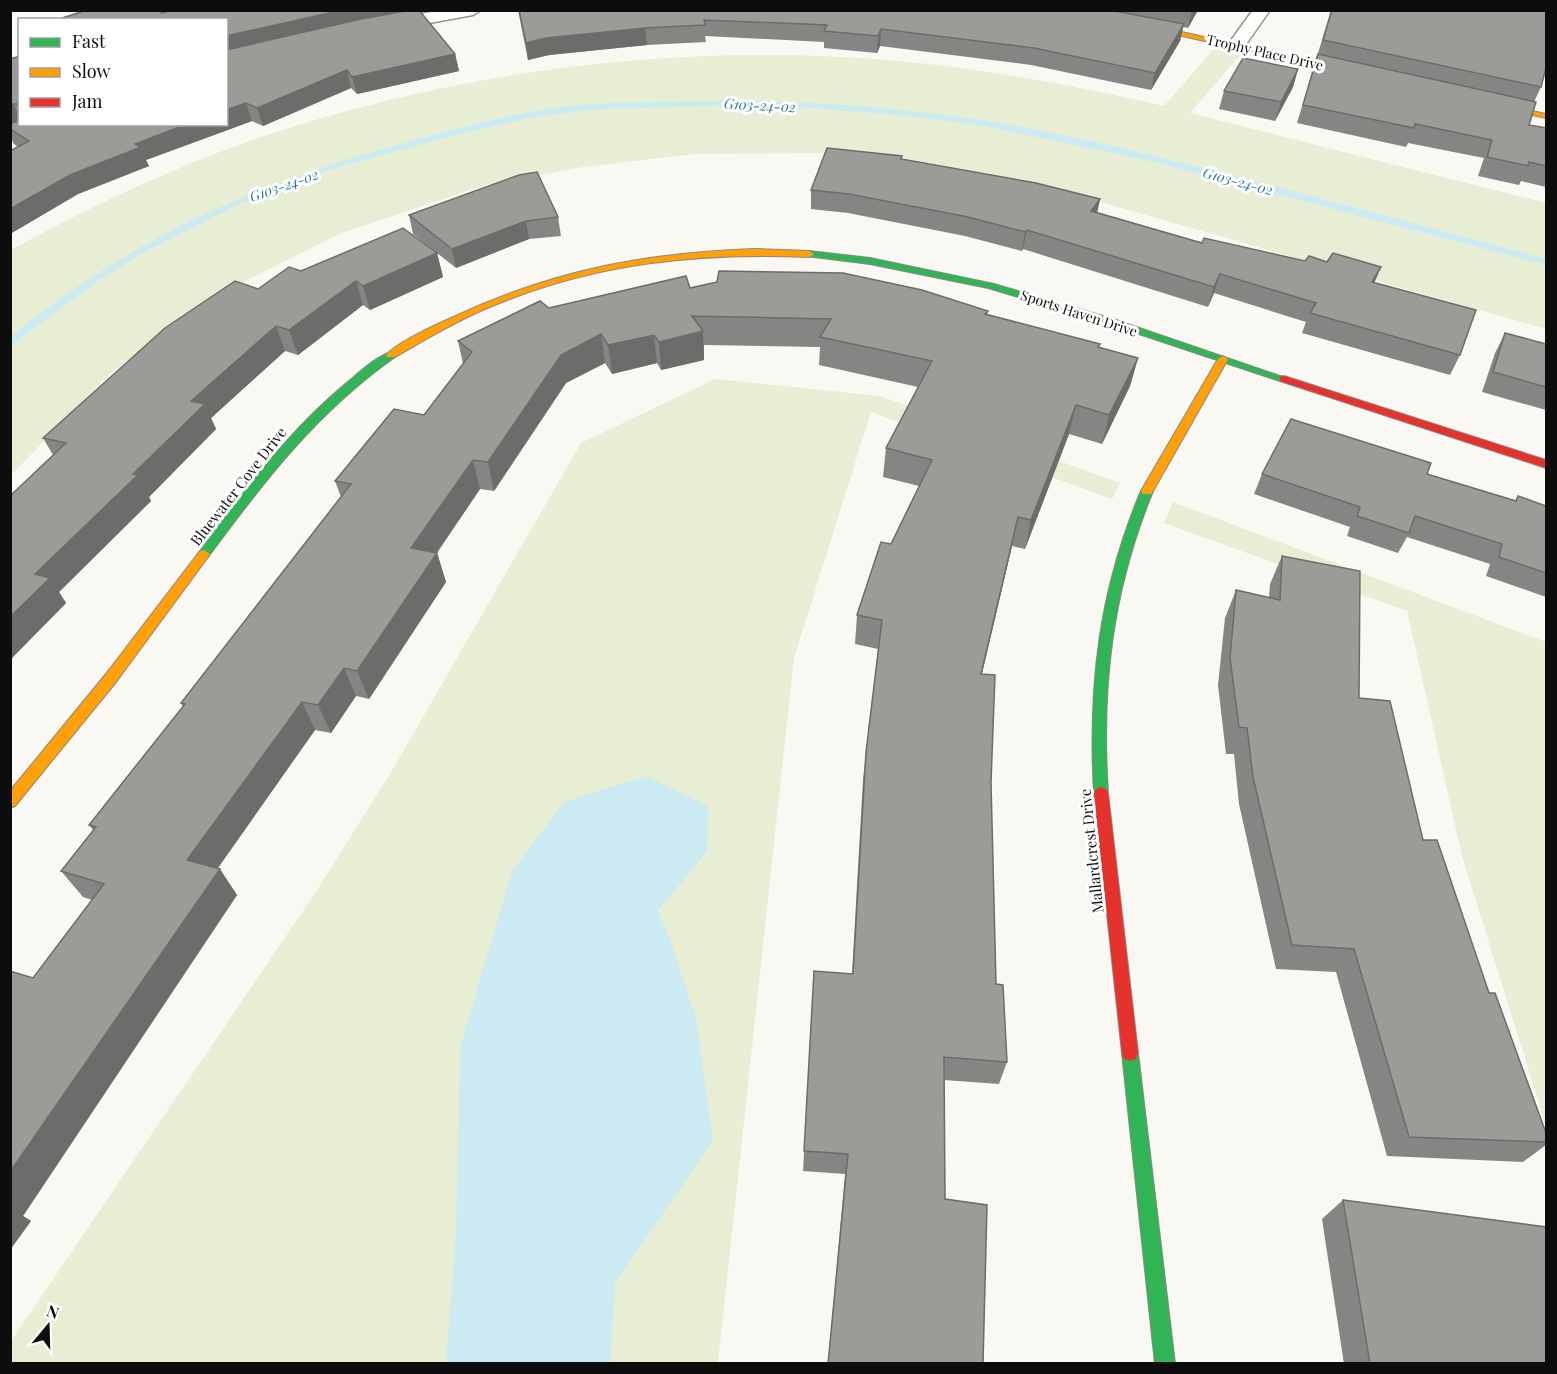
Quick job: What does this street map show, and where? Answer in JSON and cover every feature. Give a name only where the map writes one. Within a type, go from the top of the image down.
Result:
[{"type":"street","points":[[365,29],[473,10]]},
{"type":"street","name":"Trophy Place Drive","points":[[1052,10],[1112,20],[1374,77]]},
{"type":"street","points":[[1236,46],[1262,10]]},
{"type":"street","points":[[1478,101],[1546,116]]},
{"type":"street","name":"Sports Haven Drive","points":[[596,267],[700,252],[793,250],[850,255],[908,265],[976,280],[1546,464]]},
{"type":"street","name":"Bluewater Cove Drive","points":[[10,802],[113,678],[283,451],[328,403],[375,366],[418,338],[463,314],[544,281],[596,267]]},
{"type":"street","name":"Mallardcrest Drive","points":[[1165,1364],[1101,790],[1099,701],[1105,632],[1119,561],[1142,504],[1223,359]]},
{"type":"green space","points":[[1215,48],[1241,54],[1190,113],[1546,203],[1546,329],[1023,180],[910,161],[821,153],[694,154],[583,167],[485,185],[339,234],[249,279],[167,330],[111,373],[11,475],[11,250],[133,188],[261,137],[338,113],[495,78],[576,66],[737,55],[818,56],[932,64],[1032,79],[1164,106]]},
{"type":"green space","points":[[715,379],[880,396],[1120,483],[1112,499],[871,412],[794,658],[718,1363],[11,1364],[11,1341],[314,895],[393,769],[581,443]]},
{"type":"green space","points":[[1173,502],[1546,642],[1546,1126],[1462,856],[1407,611],[1164,523]]},
{"type":"water","points":[[646,776],[708,806],[707,851],[658,911],[696,1019],[713,1141],[615,1283],[610,1363],[446,1363],[456,1235],[460,1048],[512,871],[564,802]]},
{"type":"building","points":[[87,10],[158,10],[162,13],[172,10],[343,10],[228,36],[228,18],[62,18]]},
{"type":"building","points":[[419,10],[455,54],[352,77],[347,70],[257,108],[246,103],[228,109],[228,50],[361,19]]},
{"type":"building","points":[[519,10],[1109,10],[1184,24],[1155,73],[1034,48],[881,29],[878,36],[824,31],[827,25],[704,20],[705,25],[645,28],[546,38],[526,43]]},
{"type":"building","points":[[1332,10],[1546,10],[1546,68],[1541,87],[1323,40]]},
{"type":"building","points":[[1318,54],[1536,102],[1529,125],[1546,128],[1546,166],[1529,162],[1528,166],[1487,157],[1492,140],[1415,124],[1414,128],[1303,105]]},
{"type":"building","points":[[18,57],[18,104],[10,105],[10,59]]},
{"type":"building","points":[[1243,58],[1298,69],[1281,102],[1224,91]]},
{"type":"building","points":[[18,121],[18,126],[182,126],[135,144],[141,147],[70,175],[10,209],[10,151],[29,141],[10,129],[10,124]]},
{"type":"building","points":[[827,148],[902,156],[901,159],[1036,183],[1100,199],[1091,211],[1202,243],[1204,238],[1305,261],[1309,256],[1327,262],[1333,253],[1381,267],[1372,282],[1476,310],[1460,355],[1310,313],[1316,303],[1220,274],[1214,287],[1027,230],[1025,232],[968,217],[849,194],[811,190]]},
{"type":"building","points":[[537,172],[558,217],[526,221],[452,249],[409,215],[519,175]]},
{"type":"building","points":[[403,228],[437,253],[363,286],[356,281],[289,330],[276,326],[191,401],[205,404],[133,474],[138,475],[35,574],[50,578],[10,617],[10,496],[66,443],[43,438],[165,328],[235,281],[258,289],[289,267],[301,271]]},
{"type":"building","points":[[719,271],[843,273],[922,290],[988,311],[985,314],[1100,344],[1098,347],[1138,358],[1109,415],[1076,405],[1031,520],[1018,517],[981,674],[995,675],[991,782],[996,984],[1003,985],[1007,1062],[944,1057],[945,1199],[987,1205],[983,1364],[828,1364],[848,1154],[804,1151],[814,971],[853,974],[866,752],[882,620],[857,615],[881,542],[891,544],[932,460],[886,448],[932,361],[820,337],[831,319],[692,316],[703,331],[659,342],[654,335],[608,345],[601,334],[561,355],[488,462],[473,460],[411,548],[437,553],[357,671],[344,668],[318,705],[302,702],[187,860],[220,869],[10,1172],[10,971],[33,978],[104,884],[61,871],[96,827],[89,825],[185,704],[181,703],[351,484],[335,481],[394,409],[424,415],[472,352],[458,341],[540,301],[549,308],[686,276],[690,288],[717,282]]},
{"type":"building","points":[[1505,333],[1546,344],[1546,387],[1493,372]]},
{"type":"building","points":[[1291,419],[1431,463],[1427,474],[1516,501],[1518,496],[1546,506],[1546,573],[1499,557],[1502,544],[1415,516],[1409,533],[1357,516],[1360,507],[1262,474]]},
{"type":"building","points":[[1282,556],[1360,571],[1359,698],[1390,701],[1423,840],[1437,840],[1489,993],[1495,993],[1546,1133],[1546,1142],[1409,1137],[1354,949],[1292,945],[1253,777],[1247,728],[1239,727],[1230,658],[1236,590],[1280,600]]},
{"type":"building","points":[[1343,1200],[1546,1227],[1546,1364],[1370,1364]]},
{"type":"waterway","name":"G103-24-02","points":[[10,343],[53,308],[97,277],[188,224],[236,202],[336,165],[491,123],[533,114],[602,106],[715,103],[812,105],[909,113],[984,123],[1070,139],[1155,159],[1546,262]]},
{"type":"traffic: fast","points":[[809,254],[870,261],[991,286],[1109,321],[1284,379]]},
{"type":"traffic: fast","points":[[204,554],[288,445],[336,397],[391,355]]},
{"type":"traffic: fast","points":[[1101,793],[1098,717],[1104,639],[1120,563],[1147,491]]},
{"type":"traffic: fast","points":[[1130,1053],[1165,1364]]},
{"type":"traffic: slow","points":[[1052,10],[1169,31],[1359,74]]},
{"type":"traffic: slow","points":[[1488,103],[1546,116]]},
{"type":"traffic: slow","points":[[391,355],[438,327],[488,304],[539,285],[592,270],[645,260],[700,254],[754,252],[809,254]]},
{"type":"traffic: slow","points":[[1147,491],[1223,359]]},
{"type":"traffic: slow","points":[[10,802],[111,678],[204,554]]},
{"type":"traffic: jam","points":[[1284,379],[1546,464]]},
{"type":"traffic: jam","points":[[1101,793],[1130,1053]]}]
